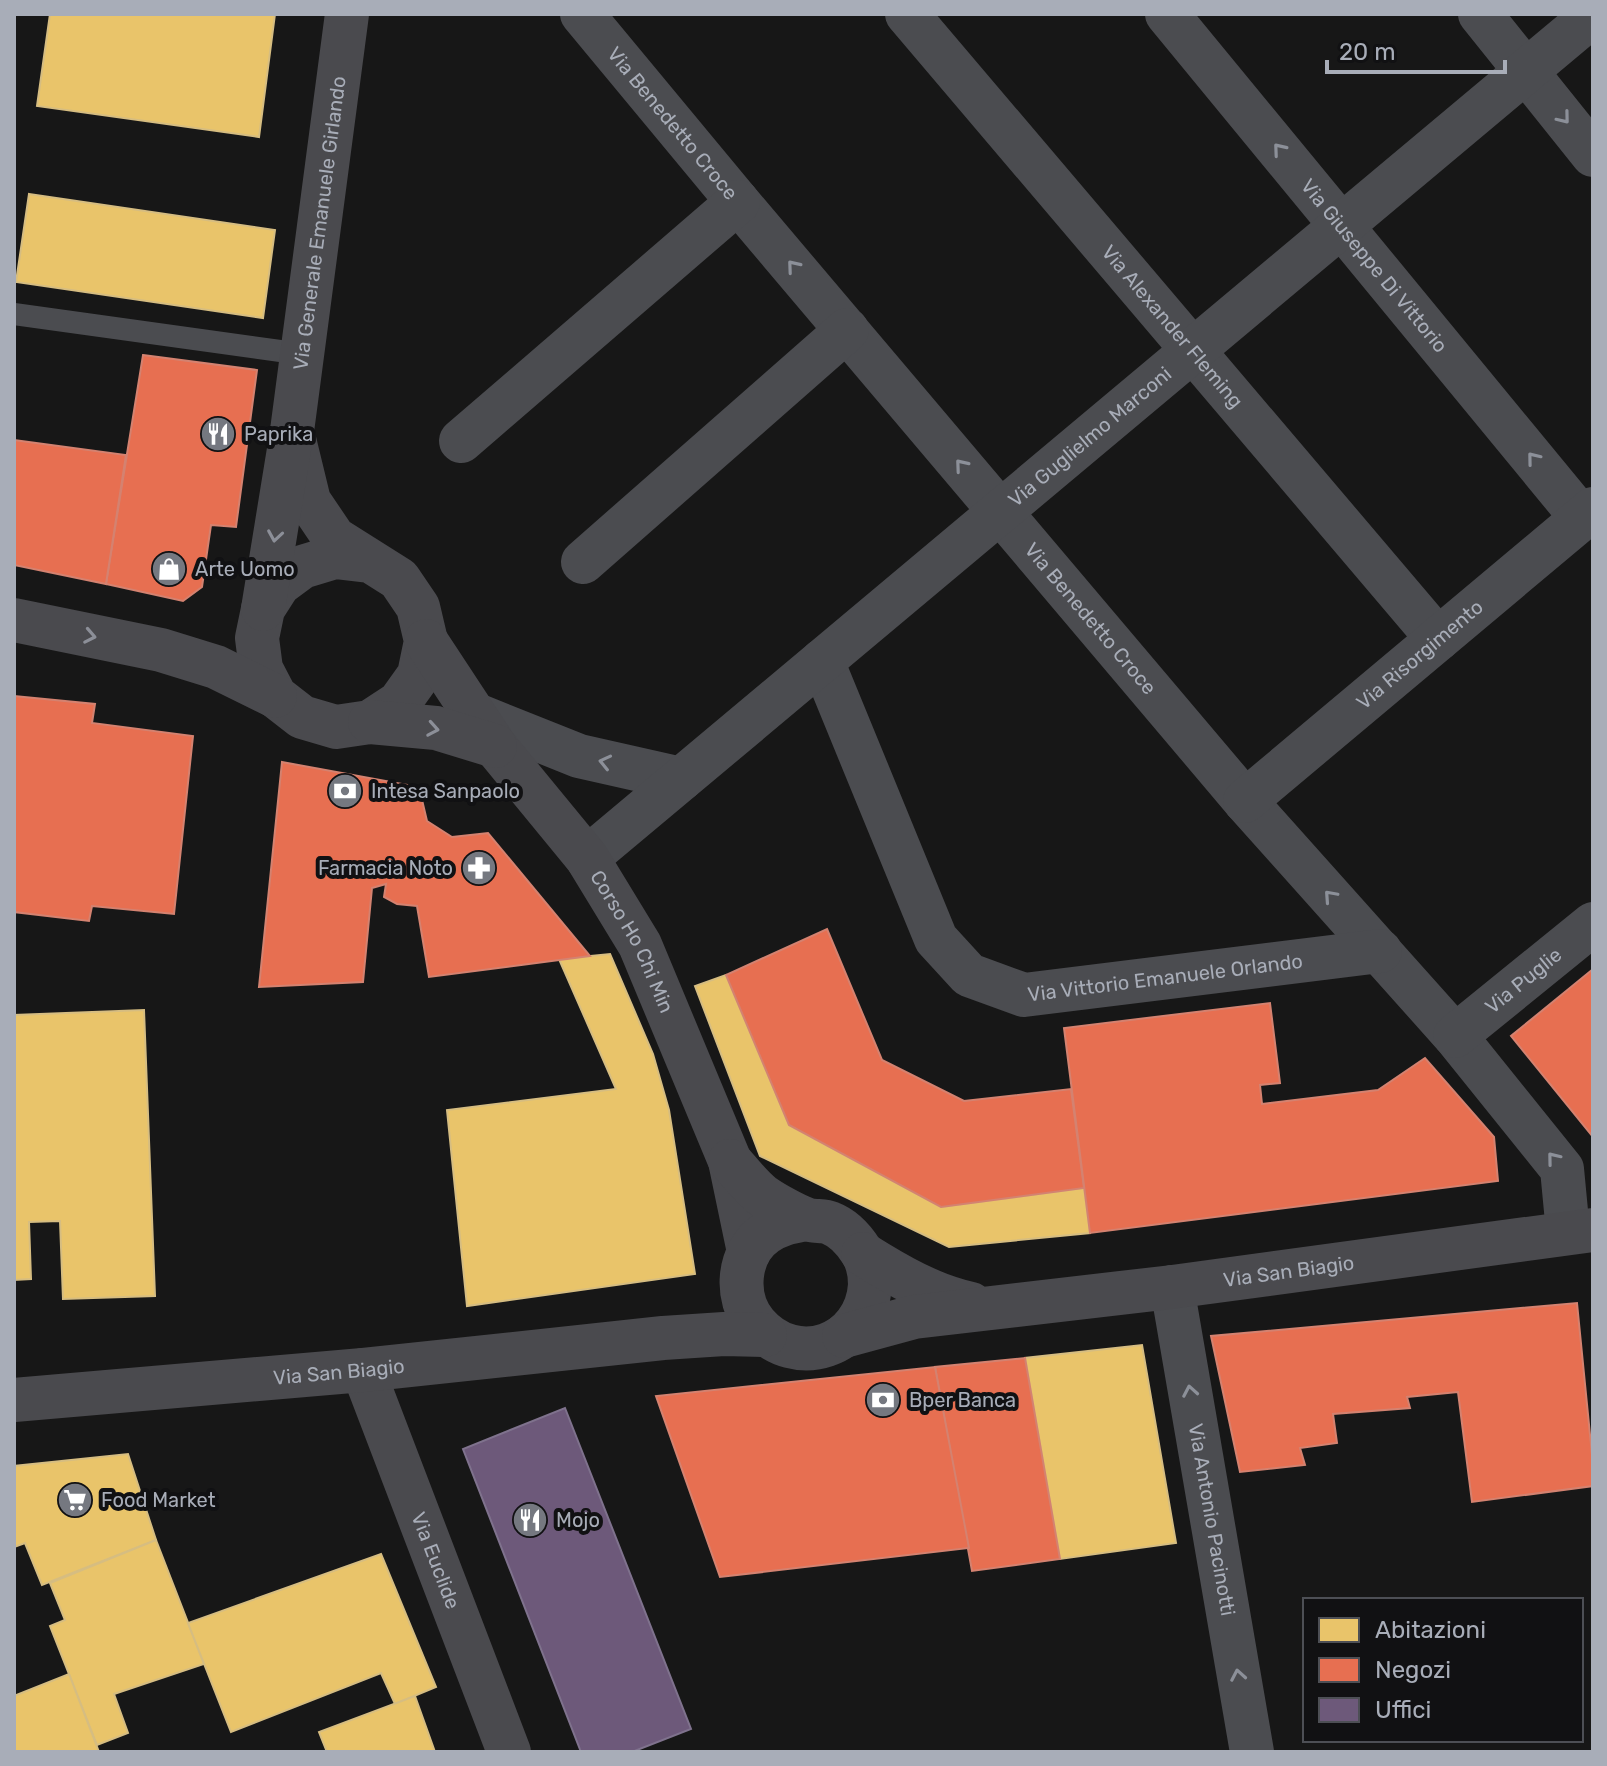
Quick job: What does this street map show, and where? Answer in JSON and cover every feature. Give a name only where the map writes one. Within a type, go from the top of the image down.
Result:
[{"type":"main road","name":"Via Generale Emanuele Girlando","points":[[263,609],[292,431],[347,14]]},
{"type":"main road","points":[[292,431],[309,501],[334,538],[399,579],[418,607],[426,641],[419,675],[399,703],[370,722]]},
{"type":"main road","points":[[275,696],[261,669],[257,638],[263,609],[279,584],[302,567],[335,557],[369,561]]},
{"type":"main road","points":[[14,620],[161,650],[216,667],[275,696],[302,717],[336,727],[370,722],[484,730]]},
{"type":"main road","name":"Corso Ho Chi Min","points":[[426,641],[484,730],[587,858],[640,945],[730,1161]]},
{"type":"main road","points":[[730,1161],[762,1195],[806,1219],[829,1223],[849,1235],[863,1254],[870,1275],[869,1298],[861,1319],[844,1336],[825,1346],[805,1349],[783,1345],[765,1335],[750,1318],[742,1297],[746,1263],[730,1161]]},
{"type":"main road","points":[[663,1338],[746,1263],[764,1234],[784,1223],[806,1219]]},
{"type":"main road","name":"Via San Biagio","points":[[844,1336],[914,1317],[1172,1287],[1580,1231]]},
{"type":"main road","points":[[863,1254],[921,1288],[985,1308]]},
{"type":"main road","name":"Via San Biagio","points":[[14,1400],[363,1370],[663,1338],[765,1335]]},
{"type":"main road","name":"Via Euclide","points":[[363,1370],[509,1752]]},
{"type":"street","name":"Via Benedetto Croce","points":[[582,14],[1245,801],[1455,1036],[1562,1169],[1580,1231]]},
{"type":"street","name":"Via Alexander Fleming","points":[[907,14],[1438,639]]},
{"type":"street","name":"Via Giuseppe Di Vittorio","points":[[1167,14],[1588,514]]},
{"type":"street","points":[[1480,14],[1593,155]]},
{"type":"street","name":"Via Guglielmo Marconi","points":[[587,858],[1593,15]]},
{"type":"street","points":[[461,441],[738,202]]},
{"type":"street","points":[[583,562],[847,330]]},
{"type":"street","name":"Via Risorgimento","points":[[1245,801],[1588,514]]},
{"type":"street","name":"Via Vittorio Emanuele Orlando","points":[[822,661],[936,939],[969,975],[1024,995],[1380,951]]},
{"type":"street","points":[[484,730],[681,779]]},
{"type":"street","name":"Via Puglie","points":[[1455,1036],[1593,924]]},
{"type":"street","name":"Via Antonio Pacinotti","points":[[1172,1287],[1252,1752]]},
{"type":"lane","points":[[14,314],[302,354]]},
{"type":"building: Abitazioni","points":[[50,14],[275,14],[259,137],[37,106]]},
{"type":"building: Abitazioni","points":[[29,194],[275,230],[263,318],[16,282]]},
{"type":"building: Abitazioni","points":[[610,954],[653,1054],[669,1110],[695,1274],[467,1306],[447,1110],[616,1089],[559,959]]},
{"type":"building: Abitazioni","points":[[726,975],[789,1125],[941,1207],[1084,1188],[1090,1233],[949,1247],[760,1156],[695,986]]},
{"type":"building: Abitazioni","points":[[144,1010],[155,1296],[63,1299],[60,1221],[29,1222],[31,1279],[14,1280],[14,1015]]},
{"type":"building: Abitazioni","points":[[1142,1345],[1176,1543],[1060,1559],[1025,1358]]},
{"type":"building: Abitazioni","points":[[128,1454],[156,1540],[42,1585],[25,1543],[14,1547],[14,1466]]},
{"type":"building: Abitazioni","points":[[156,1540],[204,1664],[114,1694],[128,1733],[97,1745],[50,1626],[65,1620],[50,1583]]},
{"type":"building: Abitazioni","points":[[381,1554],[436,1687],[395,1704],[381,1673],[231,1732],[188,1623]]},
{"type":"building: Abitazioni","points":[[69,1674],[99,1752],[14,1752],[14,1696]]},
{"type":"building: Abitazioni","points":[[415,1696],[435,1752],[327,1752],[319,1732]]},
{"type":"building: Negozi","points":[[143,355],[257,370],[236,527],[211,525],[202,587],[183,601],[106,584]]},
{"type":"building: Negozi","points":[[14,440],[126,455],[106,584],[14,565]]},
{"type":"building: Negozi","points":[[14,696],[95,704],[92,723],[193,736],[174,914],[92,906],[89,921],[14,912]]},
{"type":"building: Negozi","points":[[282,762],[419,787],[427,821],[452,837],[488,833],[590,956],[429,977],[417,906],[397,904],[384,897],[386,884],[372,888],[363,982],[259,987]]},
{"type":"building: Negozi","points":[[827,929],[882,1060],[964,1101],[1071,1089],[1084,1188],[941,1207],[789,1125],[726,975]]},
{"type":"building: Negozi","points":[[1593,969],[1593,1137],[1511,1036]]},
{"type":"building: Negozi","points":[[1270,1003],[1280,1083],[1260,1085],[1262,1104],[1378,1090],[1425,1058],[1494,1137],[1498,1181],[1090,1233],[1064,1028]]},
{"type":"building: Negozi","points":[[1577,1303],[1593,1486],[1472,1502],[1458,1392],[1407,1397],[1410,1408],[1333,1414],[1337,1443],[1300,1448],[1305,1465],[1240,1472],[1211,1336]]},
{"type":"building: Negozi","points":[[1025,1358],[1060,1559],[972,1571],[935,1367]]},
{"type":"building: Negozi","points":[[935,1367],[969,1548],[720,1577],[656,1396]]},
{"type":"building: Uffici","points":[[565,1408],[691,1729],[632,1752],[581,1752],[463,1449]]},
{"type":"place","name":"Paprika","points":[[218,434]]},
{"type":"place","name":"Arte Uomo","points":[[169,569]]},
{"type":"place","name":"Intesa Sanpaolo","points":[[345,791]]},
{"type":"place","name":"Farmacia Noto","points":[[479,868]]},
{"type":"place","name":"Bper Banca","points":[[883,1400]]},
{"type":"place","name":"Food Market","points":[[75,1500]]},
{"type":"place","name":"Mojo","points":[[530,1520]]}]
